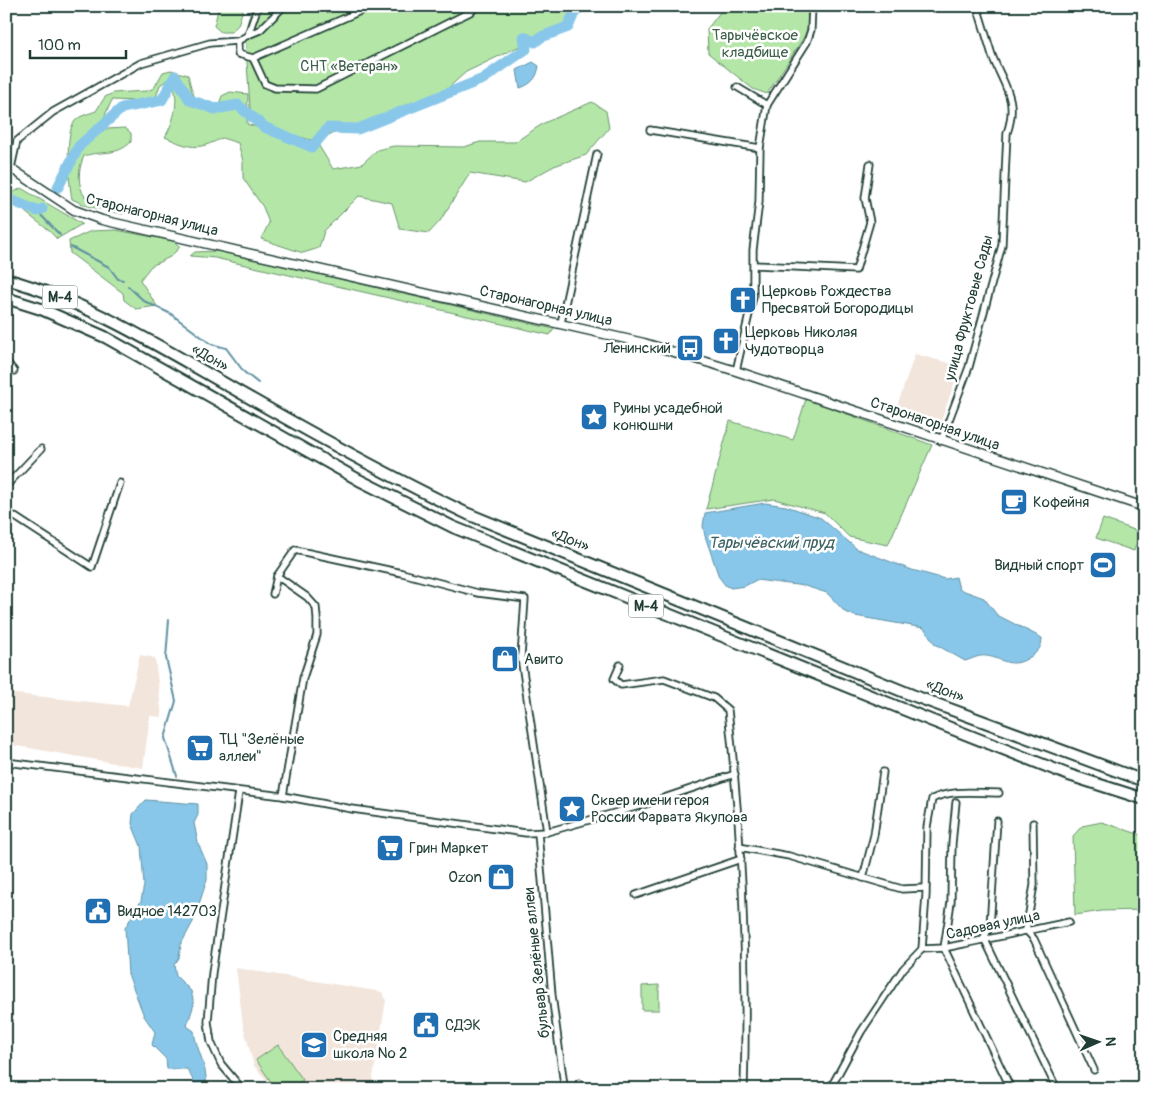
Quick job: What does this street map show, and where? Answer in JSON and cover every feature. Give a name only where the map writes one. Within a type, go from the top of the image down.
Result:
[{"type":"highway","name":"«Дон»","points":[[6,279],[45,291],[112,319],[296,425],[406,485],[468,514],[912,695],[1144,781]]},
{"type":"highway","name":"М-4","points":[[6,298],[40,309],[105,337],[359,480],[453,527],[921,717],[1069,775],[1144,799]]},
{"type":"main road","name":"Старонагорная улица","points":[[9,166],[74,210],[107,221],[644,343],[736,371],[941,441],[1144,507]]},
{"type":"street","points":[[248,35],[258,6]]},
{"type":"street","points":[[9,166],[16,141],[61,108],[142,63],[210,43],[238,41],[260,30],[284,6]]},
{"type":"street","points":[[238,41],[238,54],[253,58],[372,6]]},
{"type":"street","points":[[253,58],[265,84],[275,88],[316,88],[472,11],[474,6]]},
{"type":"street","points":[[736,371],[753,297],[753,250],[759,202],[760,148],[767,105],[807,42],[811,30],[812,6]]},
{"type":"street","name":"улица Фруктовые Сады","points":[[941,441],[969,367],[1002,246],[1007,133],[1012,117],[1007,85],[993,57],[977,6]]},
{"type":"street","points":[[737,87],[767,105]]},
{"type":"street","points":[[650,130],[760,148]]},
{"type":"street","points":[[561,323],[597,154]]},
{"type":"street","points":[[754,265],[856,270],[870,222],[865,198],[870,164]]},
{"type":"street","points":[[6,361],[14,371]]},
{"type":"street","points":[[6,486],[41,449]]},
{"type":"street","points":[[6,511],[92,567],[120,483]]},
{"type":"street","points":[[273,594],[277,576],[294,550],[402,573],[478,593],[525,599],[521,657],[547,832]]},
{"type":"street","points":[[277,576],[307,597],[316,607],[318,618],[317,635],[303,678],[283,796]]},
{"type":"street","points":[[620,665],[614,679],[621,685],[645,680],[664,679],[714,698],[728,710],[735,774],[746,955],[744,1089]]},
{"type":"street","points":[[6,762],[283,796],[352,809],[538,833],[646,804],[735,774]]},
{"type":"street","points":[[863,878],[874,835],[883,772]]},
{"type":"street","points":[[239,792],[212,973],[208,1022],[211,1042],[221,1064],[242,1089]]},
{"type":"street","points":[[830,1089],[863,1028],[903,969],[922,949],[927,827],[932,799],[944,794],[960,792],[999,793]]},
{"type":"street","points":[[956,802],[952,844],[951,902],[944,948],[1011,1089]]},
{"type":"street","points":[[997,821],[990,926],[984,938],[1054,1083]]},
{"type":"street","points":[[1033,823],[1034,885],[1026,930],[1034,939],[1094,1070]]},
{"type":"street","name":"бульвар Зелёные аллеи","points":[[538,833],[552,995],[564,1085],[561,1089]]},
{"type":"street","points":[[739,847],[789,856],[902,888],[925,888]]},
{"type":"street","points":[[636,896],[741,859]]},
{"type":"street","name":"Садовая улица","points":[[922,949],[944,948],[984,938],[1069,922]]},
{"type":"street","points":[[579,1083],[586,1089]]},
{"type":"shaded area","points":[[915,354],[960,366],[939,427],[895,412]]},
{"type":"shaded area","points":[[140,655],[155,658],[162,717],[150,716],[143,768],[6,744],[6,693],[128,706]]},
{"type":"shaded area","name":"Средняя школа № 2","points":[[236,968],[382,992],[386,1000],[371,1089],[275,1089],[254,1066],[243,1025]]},
{"type":"green space","points":[[219,6],[244,6],[238,25],[231,32],[221,32],[214,26]]},
{"type":"green space","name":"СНТ «Ветеран»","points":[[252,6],[588,6],[568,23],[466,72],[428,106],[311,140],[251,123],[245,32]]},
{"type":"green space","name":"Тарычёвское кладбище","points":[[725,6],[808,6],[808,31],[767,94],[753,89],[708,53],[707,29]]},
{"type":"green space","points":[[171,70],[188,75],[194,96],[200,104],[211,109],[219,104],[222,96],[230,92],[248,94],[247,124],[319,146],[333,169],[362,164],[377,150],[394,146],[464,147],[480,142],[515,142],[544,123],[592,102],[606,111],[609,128],[586,155],[554,166],[525,182],[470,173],[440,221],[429,233],[400,229],[392,203],[359,196],[324,231],[319,248],[303,253],[261,239],[269,223],[263,207],[243,178],[243,161],[238,143],[222,138],[206,145],[187,146],[165,137],[174,116],[176,100],[173,85],[169,79],[160,85],[156,97],[138,101],[112,100],[101,124],[107,129],[125,128],[131,133],[131,142],[120,150],[84,156],[82,161],[80,182],[85,197],[111,201],[127,208],[123,214],[87,206],[72,199],[68,147],[69,136],[75,121],[82,116],[96,111],[105,97],[113,93],[147,91],[154,88],[163,72]]},
{"type":"green space","points":[[21,188],[82,224],[57,239],[26,213],[15,201],[11,194]]},
{"type":"green space","points":[[116,230],[174,241],[180,247],[170,257],[151,266],[140,280],[157,306],[136,309],[124,300],[123,293],[70,253],[69,241],[91,231]]},
{"type":"green space","points":[[219,251],[554,329],[550,335],[215,258],[190,256],[195,252]]},
{"type":"green space","points":[[806,399],[932,445],[888,545],[849,537],[825,513],[774,499],[706,509],[730,421],[793,440]]},
{"type":"green space","points":[[1103,519],[1140,532],[1134,551],[1096,538]]},
{"type":"green space","points":[[1102,822],[1144,836],[1144,910],[1102,911],[1075,915],[1073,836],[1082,826]]},
{"type":"green space","points":[[659,985],[659,1010],[642,1010],[642,986]]},
{"type":"green space","points":[[278,1045],[303,1080],[291,1089],[276,1089],[256,1060]]},
{"type":"water","points":[[533,62],[539,66],[537,74],[528,85],[520,88],[517,70]]},
{"type":"water","name":"Тарычёвский пруд","points":[[765,503],[786,506],[821,518],[857,549],[912,570],[945,579],[956,577],[959,589],[984,598],[997,615],[1042,638],[1040,647],[1030,657],[1016,663],[987,656],[980,656],[965,661],[935,644],[924,628],[855,616],[845,612],[827,593],[805,586],[756,580],[745,586],[731,588],[725,585],[719,577],[705,536],[703,526],[705,513]]},
{"type":"water","points":[[146,800],[198,804],[198,815],[194,823],[198,843],[207,864],[207,880],[193,922],[181,944],[179,958],[174,965],[176,976],[191,991],[194,1004],[187,1026],[194,1031],[206,1078],[206,1085],[198,1089],[187,1069],[167,1069],[166,1059],[152,1045],[155,1032],[144,1016],[128,974],[125,928],[141,901],[144,885],[141,846],[132,824],[133,814]]},
{"type":"waterway","points":[[58,187],[79,146],[122,108],[162,100],[175,76],[190,100],[215,109],[238,105],[264,127],[312,147],[328,128],[358,129],[483,79],[526,49],[524,37],[535,42],[541,37],[568,27],[574,13],[582,6]]},
{"type":"waterway","points":[[6,198],[37,211],[42,209]]},
{"type":"waterway","points":[[37,211],[60,235]]},
{"type":"waterway","points":[[71,247],[109,267],[118,279],[123,280]]},
{"type":"waterway","points":[[128,286],[144,301],[171,314],[211,344],[226,348],[244,372],[258,383]]},
{"type":"waterway","points":[[169,620],[166,658],[176,701],[165,738],[177,776]]},
{"type":"place","name":"Церковь Рождества Пресвятой Богородицы","points":[[743,300]]},
{"type":"place","name":"Церковь Николая Чудотворца","points":[[726,341]]},
{"type":"place","name":"Ленинский","points":[[690,348]]},
{"type":"place","name":"Руины усадебной конюшни","points":[[594,417]]},
{"type":"place","name":"Кофейня","points":[[1014,502]]},
{"type":"place","name":"Видный спорт","points":[[1103,565]]},
{"type":"place","name":"Авито","points":[[505,659]]},
{"type":"place","name":"ТЦ \"Зелёные аллеи\"","points":[[200,748]]},
{"type":"place","name":"Сквер имени героя России Фарвата Якупова","points":[[572,809]]},
{"type":"place","name":"Грин Маркет","points":[[390,848]]},
{"type":"place","name":"Ozon","points":[[501,877]]},
{"type":"place","name":"Видное 142703","points":[[98,911]]},
{"type":"place","name":"СДЭК","points":[[426,1025]]},
{"type":"place","name":"Средняя школа № 2","points":[[314,1045]]}]
